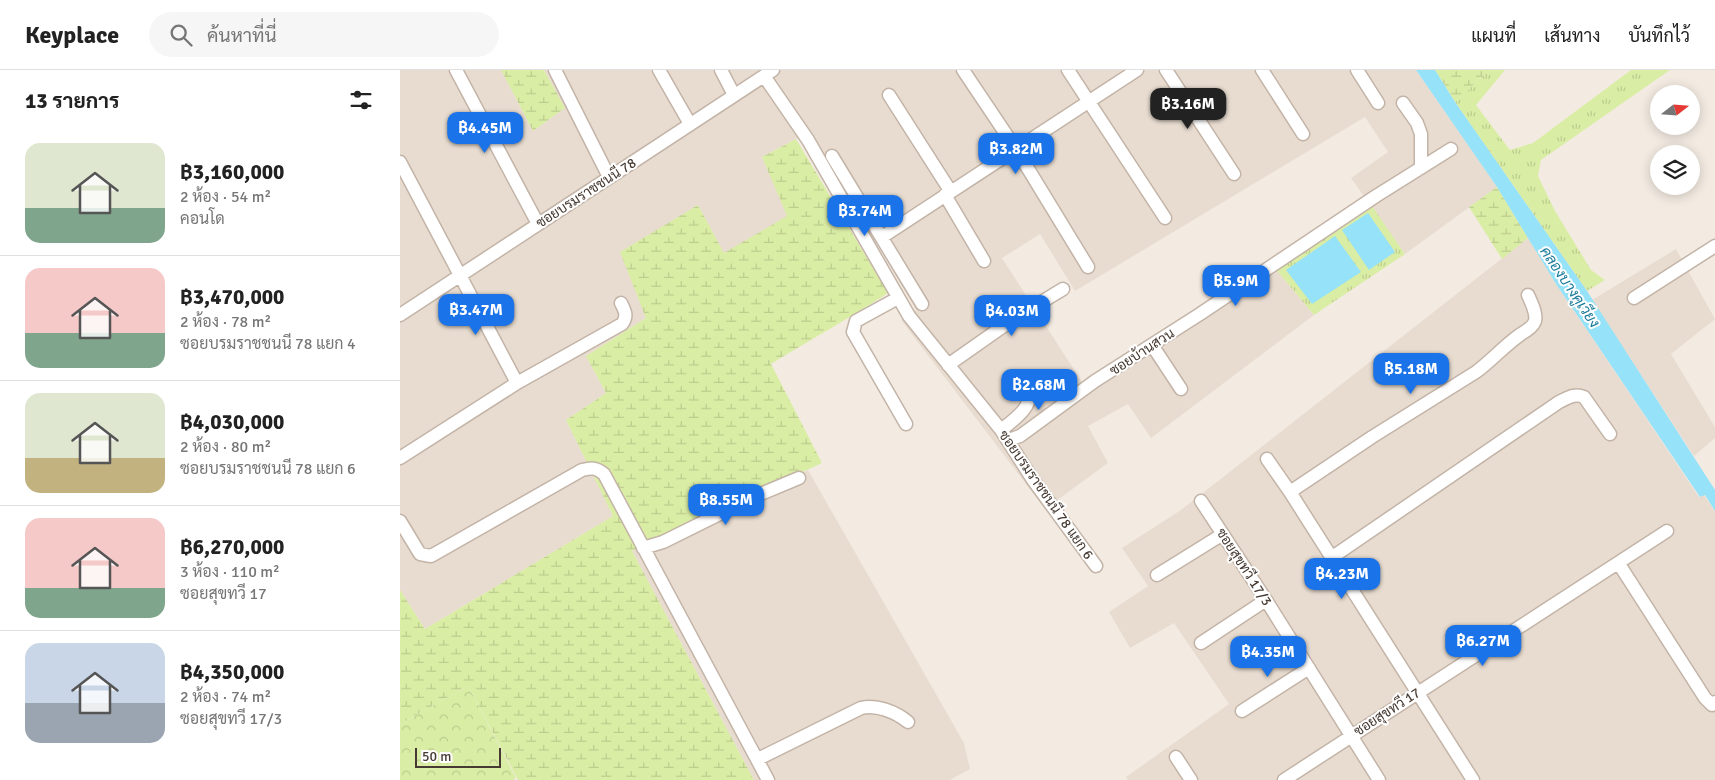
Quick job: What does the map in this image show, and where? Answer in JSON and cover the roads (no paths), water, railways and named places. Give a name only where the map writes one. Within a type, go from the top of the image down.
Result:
[{"type":"street","points":[[456,70],[538,224]]},
{"type":"street","points":[[555,70],[609,177]]},
{"type":"street","points":[[659,70],[690,124]]},
{"type":"street","points":[[721,70],[734,95]]},
{"type":"street","points":[[964,70],[1016,149],[1088,267]]},
{"type":"street","points":[[1068,70],[1165,218]]},
{"type":"street","points":[[882,237],[1137,70]]},
{"type":"street","points":[[1166,70],[1234,174]]},
{"type":"street","points":[[1262,70],[1304,134]]},
{"type":"street","points":[[1358,70],[1378,103]]},
{"type":"street","name":"ซอยบรมราชชนนี 78","points":[[400,315],[769,73]]},
{"type":"street","name":"ซอยบรมราชชนนี 78 แยก 6","points":[[769,73],[898,298],[920,331],[1005,435],[1033,480],[1096,566]]},
{"type":"street","points":[[889,95],[948,193],[984,261]]},
{"type":"street","points":[[1403,103],[1417,123],[1421,134],[1421,168]]},
{"type":"street","name":"ซอยบ้านสวน","points":[[1005,435],[1020,436],[1095,381],[1451,149]]},
{"type":"street","points":[[832,156],[922,304]]},
{"type":"street","points":[[400,162],[517,384]]},
{"type":"street","points":[[1634,298],[1715,246]]},
{"type":"street","points":[[948,365],[1015,318],[1063,289]]},
{"type":"street","points":[[1290,492],[1403,417],[1476,372],[1504,346],[1531,327],[1535,322],[1535,315],[1528,294]]},
{"type":"street","points":[[898,298],[856,321],[853,332],[906,424]]},
{"type":"street","points":[[400,458],[517,384],[622,324],[626,319],[626,312],[621,302]]},
{"type":"street","points":[[1152,345],[1182,389]]},
{"type":"street","points":[[1005,435],[1030,398],[1030,388],[1024,379]]},
{"type":"street","points":[[1331,558],[1559,402],[1571,396],[1578,395],[1584,397],[1610,434]]},
{"type":"street","points":[[1267,459],[1474,780]]},
{"type":"street","points":[[400,521],[420,554],[431,556],[582,470],[598,468],[604,474],[768,780]]},
{"type":"street","points":[[643,548],[663,542],[756,496],[799,478]]},
{"type":"street","name":"ซอยสุขทวี 17/3","points":[[1201,501],[1266,600],[1379,780]]},
{"type":"street","name":"ซอยสุขทวี 17","points":[[1284,780],[1668,531]]},
{"type":"street","points":[[1157,574],[1223,534]]},
{"type":"street","points":[[1619,564],[1705,698],[1714,705]]},
{"type":"street","points":[[1201,643],[1266,600]]},
{"type":"street","points":[[1242,711],[1308,668]]},
{"type":"street","points":[[758,759],[861,708],[869,706],[901,716],[908,722]]},
{"type":"street","points":[[1176,757],[1191,780]]},
{"type":"water","name":"คลองบางคูเวียง","points":[[1416,70],[1435,70],[1455,102],[1587,291],[1715,490],[1715,511],[1705,495],[1700,497],[1556,284],[1497,187]]},
{"type":"water","points":[[1368,213],[1395,252],[1369,270],[1342,230]]},
{"type":"water","points":[[1335,236],[1361,272],[1312,304],[1286,270]]}]
